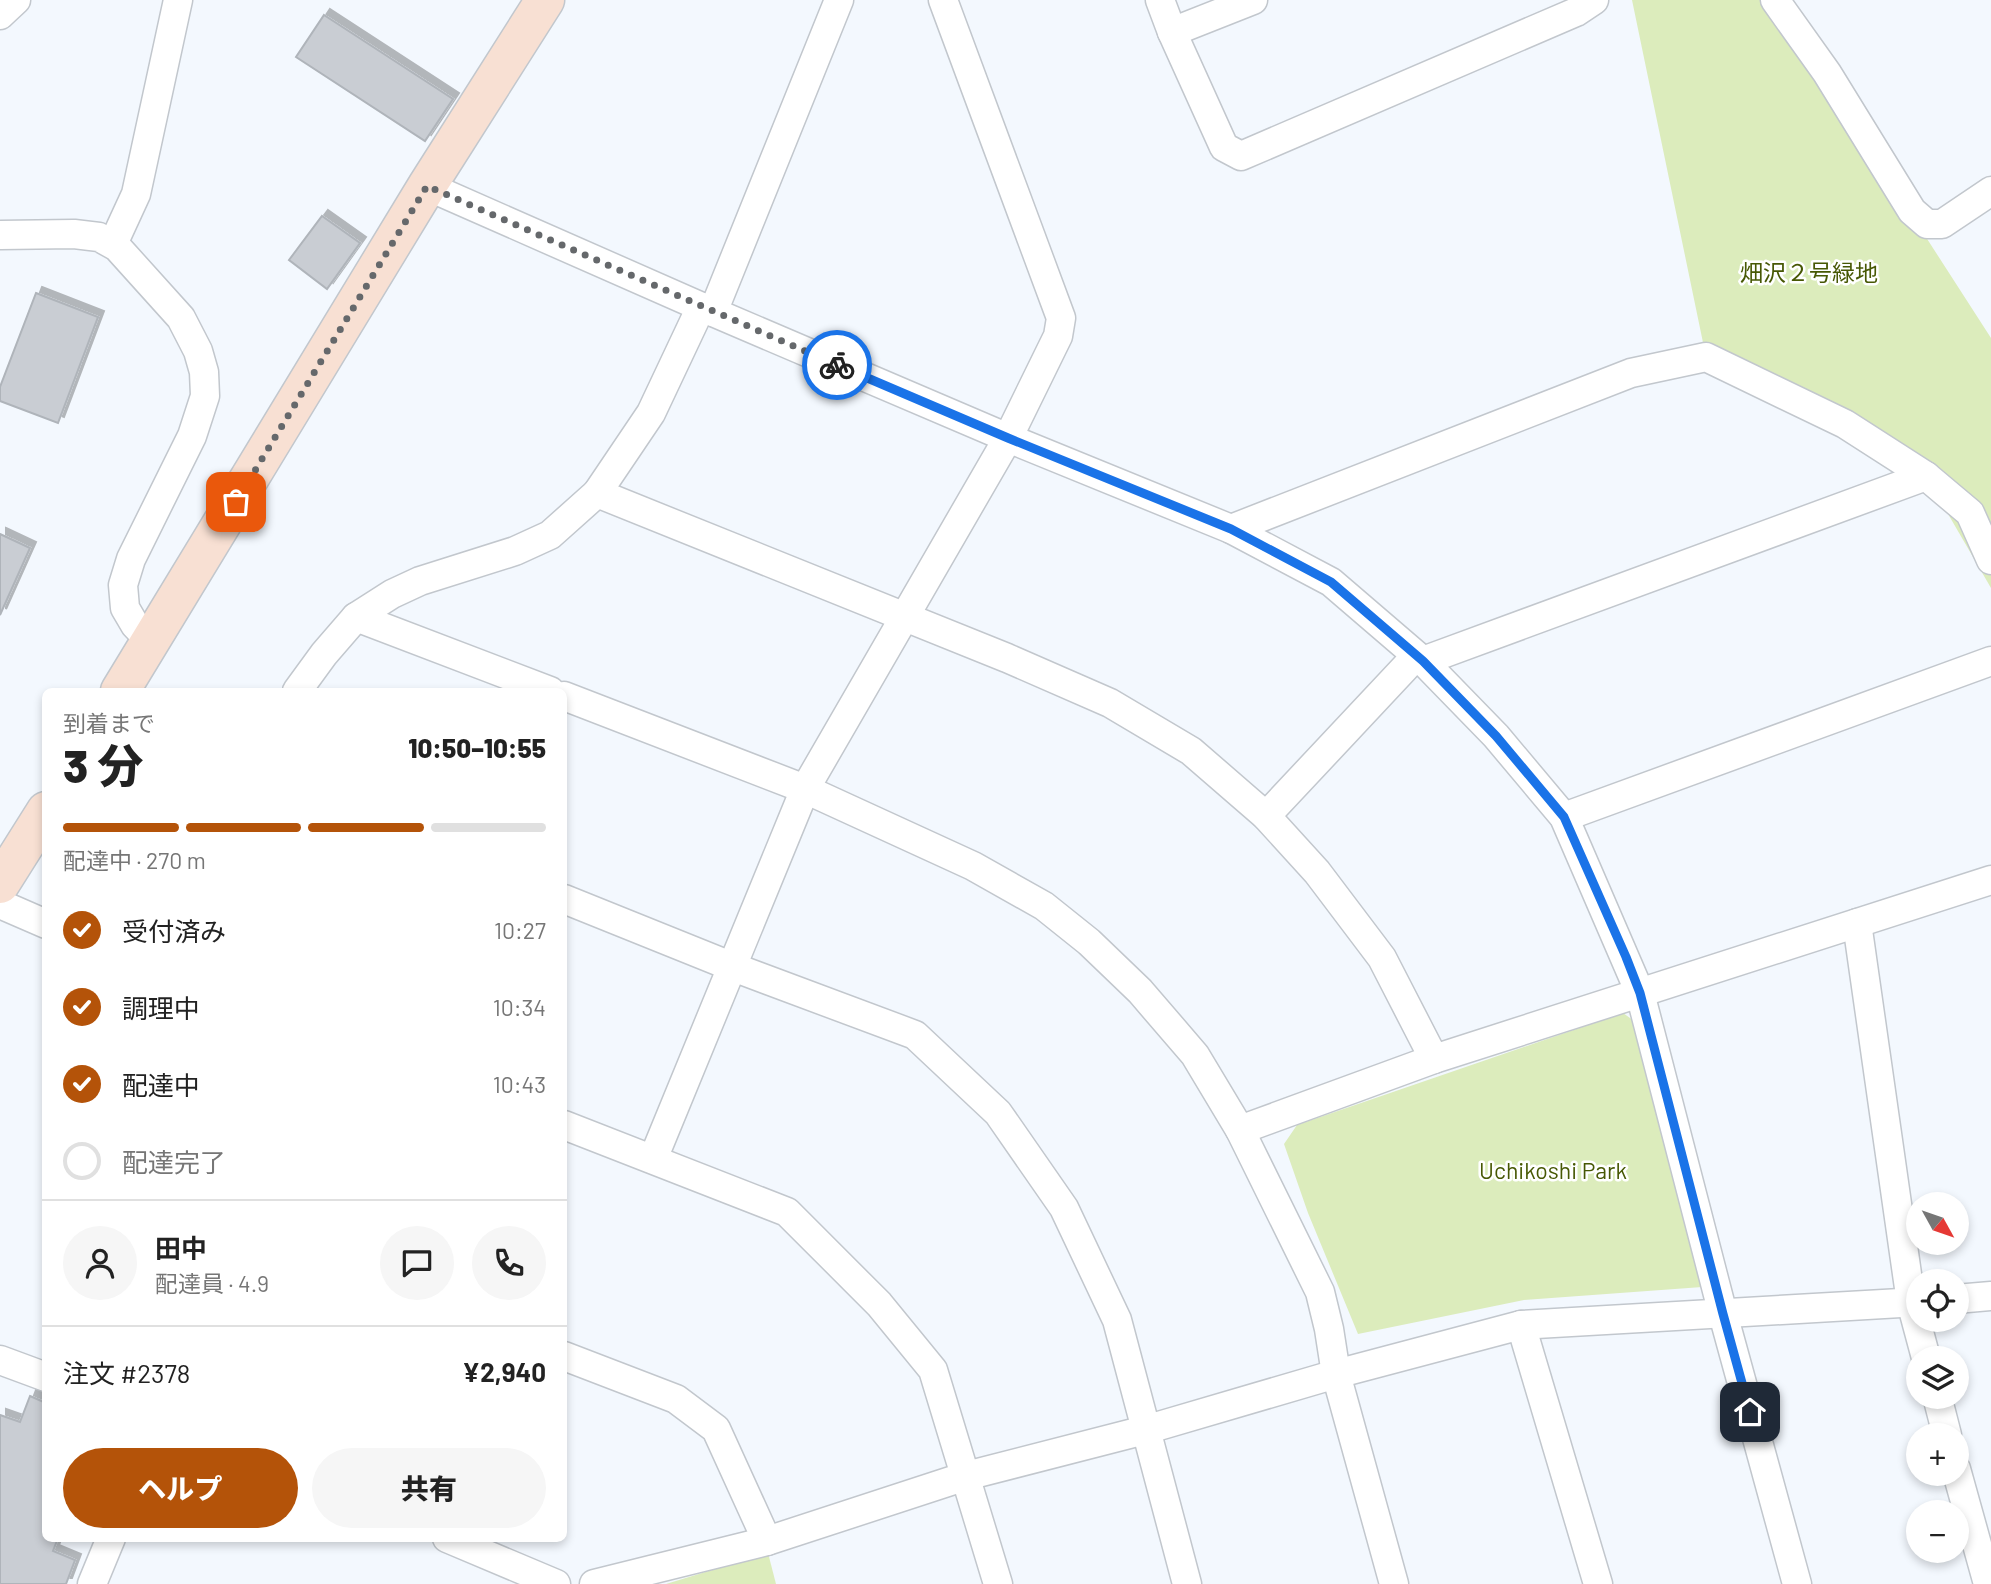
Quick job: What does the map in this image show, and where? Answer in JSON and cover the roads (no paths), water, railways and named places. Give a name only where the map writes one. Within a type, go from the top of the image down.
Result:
[{"type":"street","points":[[0,15],[16,0]]},
{"type":"street","points":[[113,244],[136,194],[178,0]]},
{"type":"street","points":[[122,688],[427,186],[545,0]]},
{"type":"street","points":[[299,688],[356,617],[420,581],[515,551],[550,535],[597,493],[651,413],[707,309],[839,0]]},
{"type":"street","points":[[653,1159],[805,789],[1008,438],[1058,336],[1060,318],[943,0]]},
{"type":"street","points":[[1160,0],[1224,147],[1241,156],[1580,4]]},
{"type":"street","points":[[1172,32],[1253,0]]},
{"type":"street","points":[[1775,0],[1827,73],[1912,211],[1927,224],[1942,224],[1991,191]]},
{"type":"street","points":[[427,186],[1008,438],[1231,529],[1331,582],[1420,658],[1496,736],[1564,817],[1626,957],[1640,993],[1723,1314],[1797,1584]]},
{"type":"street","points":[[0,235],[74,234],[99,237],[113,244],[181,318],[198,351],[204,372],[205,396],[192,436],[131,559],[123,585],[125,608],[135,625],[151,642]]},
{"type":"street","points":[[1231,529],[1631,373],[1706,357],[1845,424],[1926,476],[1970,513],[1991,560]]},
{"type":"street","points":[[1266,816],[1420,658],[1926,476]]},
{"type":"street","points":[[597,493],[1007,658],[1110,703],[1191,751],[1266,816],[1317,872],[1382,958],[1434,1059]]},
{"type":"street","points":[[356,617],[542,688]]},
{"type":"street","points":[[1564,817],[1991,661]]},
{"type":"street","points":[[567,697],[805,789],[973,866],[1044,906],[1088,942],[1140,991],[1195,1055],[1240,1130],[1320,1292],[1336,1374],[1394,1584]]},
{"type":"street","points":[[0,884],[42,817]]},
{"type":"street","points":[[1240,1130],[1434,1059],[1991,880]]},
{"type":"street","points":[[567,900],[733,967],[915,1035],[998,1112],[1064,1208],[1117,1320],[1187,1584]]},
{"type":"street","points":[[0,904],[42,922]]},
{"type":"street","points":[[1857,923],[1910,1269]]},
{"type":"street","points":[[567,1126],[787,1212],[879,1304],[933,1370],[998,1584]]},
{"type":"street","points":[[1969,1298],[1991,1296]]},
{"type":"street","points":[[594,1584],[767,1541],[966,1476],[1145,1430],[1336,1374],[1521,1325],[1906,1303]]},
{"type":"street","points":[[1521,1325],[1598,1584]]},
{"type":"street","points":[[567,1357],[676,1399],[716,1429],[767,1541]]},
{"type":"street","points":[[0,1360],[42,1376]]},
{"type":"street","points":[[1961,1486],[1987,1584]]},
{"type":"street","points":[[92,1584],[109,1542]]},
{"type":"street","points":[[456,1542],[556,1584]]},
{"type":"park label","name":"畑沢２号緑地","points":[[1809,273]]},
{"type":"park label","name":"Uchikoshi Park","points":[[1553,1171]]}]
